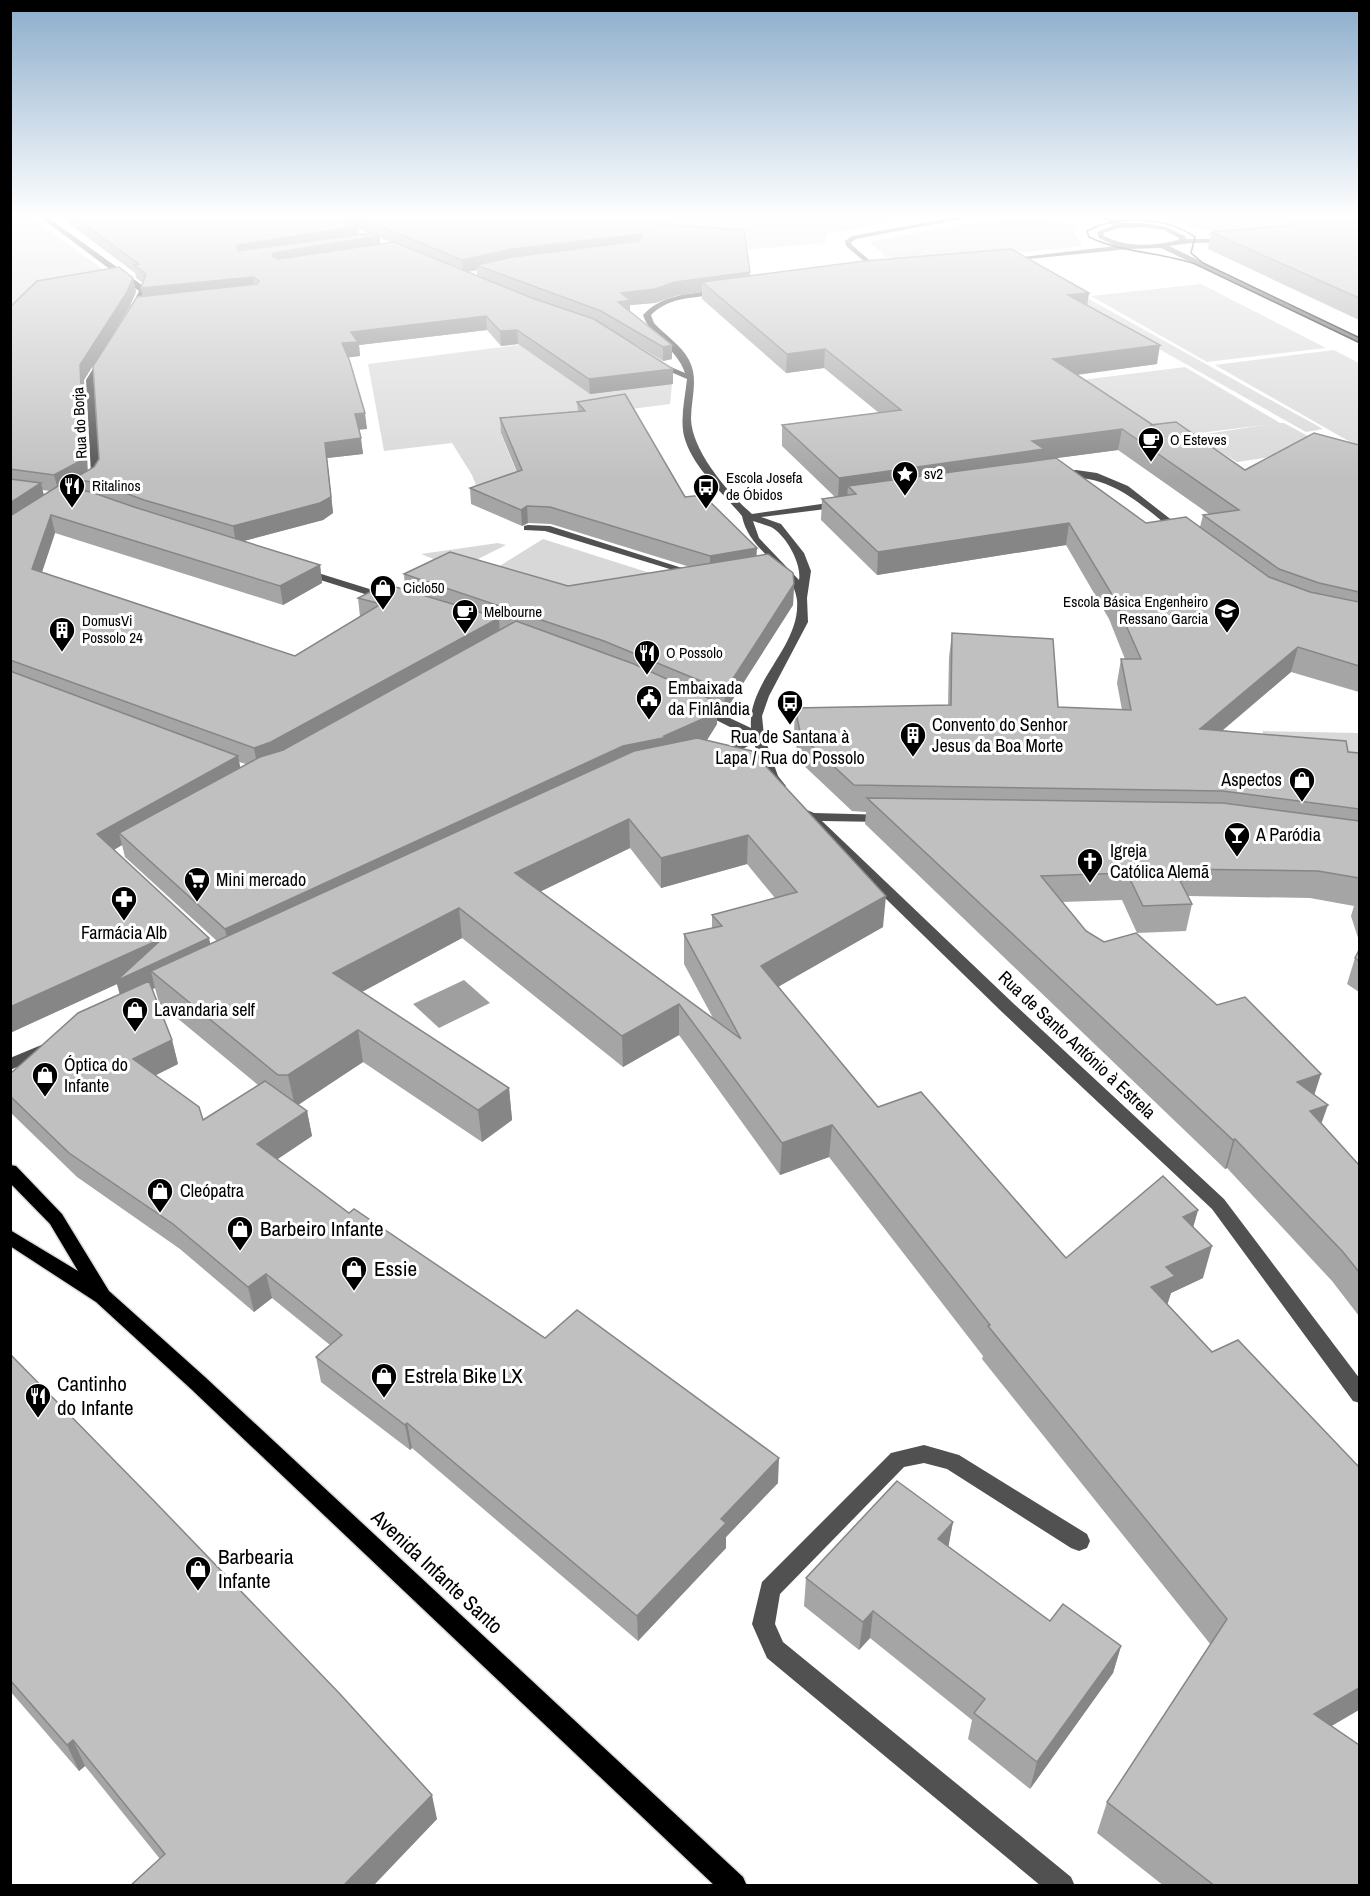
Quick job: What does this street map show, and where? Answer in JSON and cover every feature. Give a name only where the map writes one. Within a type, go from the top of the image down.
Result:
[{"type":"main road","name":"Avenida Infante Santo","points":[[10,1171],[56,1219],[103,1297]]},
{"type":"main road","name":"Avenida Infante Santo","points":[[10,1237],[103,1297],[215,1399],[734,1886]]},
{"type":"street","points":[[124,326],[137,302]]},
{"type":"street","points":[[667,302],[654,308],[647,315],[650,324],[685,359],[691,378],[687,405],[689,437],[699,459],[747,516],[777,526],[799,553],[806,571],[802,598],[802,622],[763,696],[756,716],[758,736]]},
{"type":"street","points":[[1280,302],[1359,341]]},
{"type":"street","points":[[135,307],[147,306]]},
{"type":"street","name":"Rua do Borja","points":[[86,484],[94,479],[96,474],[90,380],[108,352]]},
{"type":"street","points":[[649,361],[691,378]]},
{"type":"street","points":[[1042,476],[1078,472],[1104,476],[1188,537]]},
{"type":"street","points":[[747,516],[856,502]]},
{"type":"street","points":[[747,516],[747,528],[753,537],[796,580],[802,598]]},
{"type":"street","points":[[528,528],[546,528],[710,578]]},
{"type":"street","points":[[287,566],[398,601]]},
{"type":"street","points":[[762,569],[783,566]]},
{"type":"street","points":[[685,702],[758,736]]},
{"type":"street","points":[[709,758],[720,756],[758,736]]},
{"type":"street","name":"Rua de Santo António à Estrela","points":[[758,736],[772,777],[793,800],[1008,1008],[1218,1203],[1359,1395]]},
{"type":"street","points":[[811,817],[895,819]]},
{"type":"street","points":[[10,1065],[63,1040]]},
{"type":"street","points":[[1062,1886],[775,1650],[763,1624],[770,1589],[898,1459],[924,1454],[952,1461],[1079,1541]]},
{"type":"shaded area","points":[[11,302],[120,302],[11,386]]},
{"type":"shaded area","points":[[1077,302],[1095,302],[1323,429],[1306,432]]},
{"type":"shaded area","points":[[1102,302],[1237,302],[1326,348],[1207,362]]},
{"type":"shaded area","points":[[550,341],[672,384],[670,404],[615,411],[501,434],[521,483],[479,493],[472,475],[452,443],[384,451],[368,364]]},
{"type":"shaded area","points":[[1334,350],[1359,363],[1359,447],[1215,365]]},
{"type":"shaded area","points":[[1185,367],[1280,423],[1330,448],[1237,462],[1193,436],[1264,425],[1143,440],[1058,383]]},
{"type":"shaded area","points":[[543,539],[691,586],[606,601],[485,575]]},
{"type":"shaded area","points":[[498,543],[506,545],[458,569],[421,554]]},
{"type":"shaded area","points":[[1263,731],[1359,733],[1359,780],[1259,760]]},
{"type":"shaded area","points":[[464,980],[490,1003],[439,1028],[413,1004]]},
{"type":"building","points":[[15,302],[120,302],[80,365],[84,459],[54,475],[10,469],[10,307]]},
{"type":"building","points":[[134,302],[545,302],[594,319],[673,369],[589,379],[517,330],[500,331],[486,316],[351,332],[358,342],[342,343],[365,413],[355,414],[361,438],[325,443],[331,497],[320,503],[233,526],[144,500],[98,483],[73,479],[94,467],[99,459],[93,366]]},
{"type":"building","points":[[578,302],[619,302],[672,345],[663,347],[601,311]]},
{"type":"building","points":[[726,302],[1082,302],[1160,345],[1053,359],[1153,425],[1176,422],[1245,470],[1314,433],[1359,445],[1359,592],[1319,583],[1279,569],[1203,515],[1239,510],[1122,429],[1032,441],[1044,449],[839,478],[782,425],[901,410],[825,349],[787,354]]},
{"type":"building","points":[[625,394],[685,497],[703,495],[757,548],[710,556],[550,507],[527,506],[521,510],[470,488],[522,470],[500,418],[585,411],[577,402]]},
{"type":"building","points":[[1056,458],[1146,523],[1186,517],[1269,577],[1310,592],[1359,602],[1359,666],[1298,647],[1200,729],[1346,741],[1348,752],[1359,753],[1359,809],[1223,791],[854,785],[801,736],[795,708],[951,705],[952,633],[1053,639],[1058,707],[1131,710],[1121,659],[1141,659],[1113,596],[1069,523],[878,552],[822,499],[856,494],[848,486]]},
{"type":"building","points":[[10,479],[41,483],[10,503]]},
{"type":"building","points":[[58,486],[91,492],[320,565],[280,586],[51,515],[32,569],[295,656],[381,604],[358,598],[386,584],[499,618],[271,742],[254,748],[10,660],[10,516]]},
{"type":"building","points":[[450,552],[568,586],[768,554],[793,573],[794,584],[725,691],[604,641],[404,574]]},
{"type":"building","points":[[516,621],[634,664],[717,702],[707,717],[664,736],[668,737],[623,746],[225,929],[119,833],[260,757],[283,750]]},
{"type":"building","points":[[10,671],[238,756],[97,834],[209,938],[116,981],[163,938],[10,1007]]},
{"type":"building","points":[[697,738],[752,751],[886,896],[761,966],[878,1107],[921,1092],[1066,1258],[1163,1176],[1198,1210],[1183,1217],[1212,1246],[1166,1267],[1175,1276],[1151,1287],[1212,1352],[1238,1340],[1359,1467],[1359,1688],[1314,1714],[1359,1745],[1359,1886],[1215,1886],[1107,1802],[1227,1619],[988,1326],[990,1325],[832,1125],[782,1143],[679,1004],[622,1036],[459,908],[333,973],[509,1088],[478,1110],[358,1030],[288,1075],[278,1075],[151,971],[634,751]],"holes":[[[629,819],[661,858],[748,835],[797,892],[712,915],[722,926],[684,934],[741,1039],[515,873]]]},
{"type":"building","points":[[867,798],[1223,803],[1359,821],[1359,878],[1318,871],[1174,869],[1192,904],[1143,906],[1127,873],[1041,876],[1086,931],[1104,942],[1136,933],[1217,1005],[1245,997],[1321,1074],[1297,1082],[1328,1105],[1310,1111],[1359,1165],[1359,1272],[1343,1252],[1235,1139],[1233,1140]]},
{"type":"building","points":[[149,981],[172,1040],[133,1059],[199,1107],[203,1120],[265,1081],[307,1111],[257,1144],[349,1213],[354,1209],[545,1338],[577,1310],[779,1458],[721,1519],[726,1523],[637,1616],[407,1423],[405,1425],[316,1357],[342,1335],[266,1274],[248,1287],[173,1224],[69,1153],[10,1096],[10,1074],[78,1013]]},
{"type":"building","points":[[10,1354],[340,1694],[432,1795],[343,1886],[130,1886],[165,1854],[73,1740],[67,1745],[10,1680]]},
{"type":"building","points":[[897,1481],[953,1522],[938,1539],[1050,1621],[1063,1604],[1121,1646],[1037,1762],[974,1713],[985,1699],[873,1611],[863,1622],[806,1578]]},
{"type":"tram line","points":[[1275,302],[1360,343]]},
{"type":"tram line","points":[[1286,302],[1360,338]]},
{"type":"place","name":"O Esteves","points":[[1151,463]]},
{"type":"place","name":"sv2","points":[[905,497]]},
{"type":"place","name":"Ritalinos","points":[[72,509]]},
{"type":"place","name":"Escola Josefa de Óbidos","points":[[706,510]]},
{"type":"place","name":"Ciclo50","points":[[383,611]]},
{"type":"place","name":"Escola Básica Engenheiro Ressano Garcia","points":[[1227,634]]},
{"type":"place","name":"Melbourne","points":[[465,635]]},
{"type":"place","name":"DomusVi Possolo 24","points":[[62,653]]},
{"type":"place","name":"O Possolo","points":[[647,676]]},
{"type":"place","name":"Embaixada da Finlândia","points":[[649,721]]},
{"type":"place","name":"Rua de Santana à Lapa / Rua do Possolo","points":[[790,726]]},
{"type":"place","name":"Convento do Senhor Jesus da Boa Morte","points":[[913,758]]},
{"type":"place","name":"Aspectos","points":[[1302,803]]},
{"type":"place","name":"A Paródia","points":[[1237,858]]},
{"type":"place","name":"Igreja Católica Alemã","points":[[1090,884]]},
{"type":"place","name":"Mini mercado","points":[[197,903]]},
{"type":"place","name":"Farmácia Alb","points":[[124,922]]},
{"type":"place","name":"Lavandaria self","points":[[135,1033]]},
{"type":"place","name":"Óptica do Infante","points":[[45,1098]]},
{"type":"place","name":"Cleópatra","points":[[160,1214]]},
{"type":"place","name":"Barbeiro Infante","points":[[240,1252]]},
{"type":"place","name":"Essie","points":[[354,1292]]},
{"type":"place","name":"Estrela Bike LX","points":[[384,1399]]},
{"type":"place","name":"Cantinho do Infante","points":[[38,1419]]},
{"type":"place","name":"Barbearia Infante","points":[[198,1592]]}]
